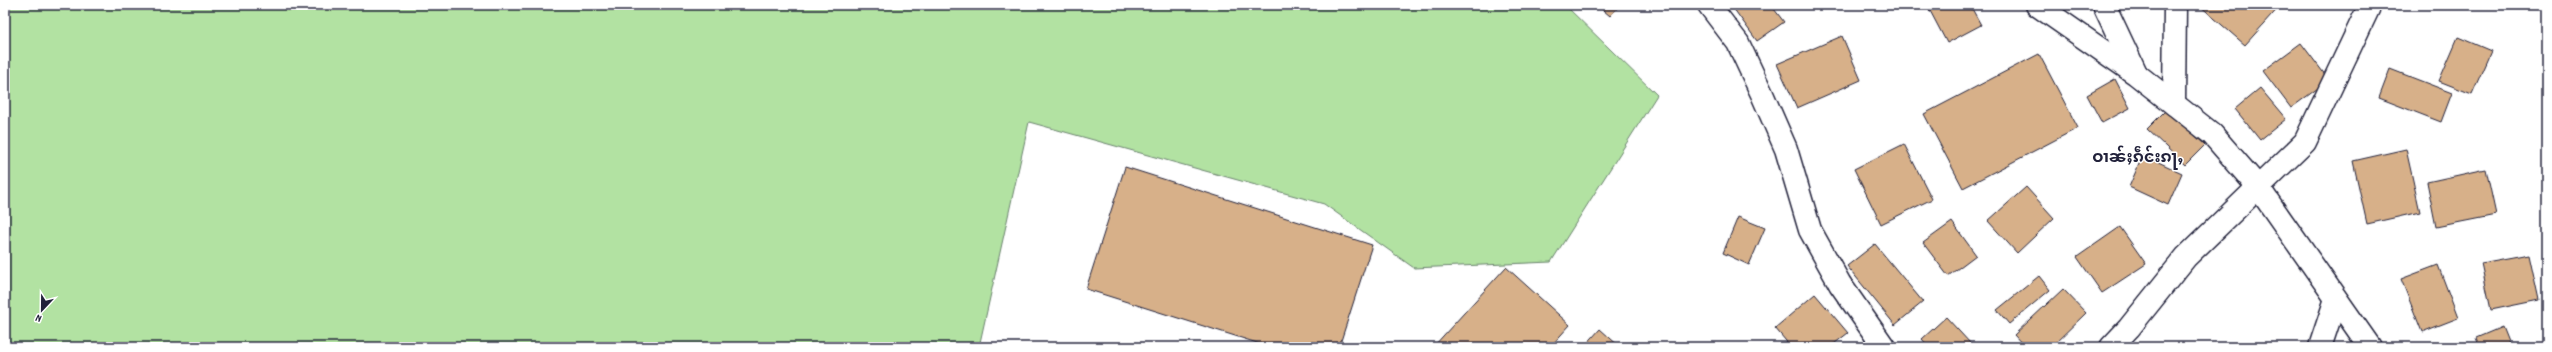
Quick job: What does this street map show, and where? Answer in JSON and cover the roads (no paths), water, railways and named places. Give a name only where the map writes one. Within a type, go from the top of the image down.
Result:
[{"type":"street","points":[[1709,5],[1738,43],[1762,94],[1786,149],[1810,230],[1840,284],[1884,347]]},
{"type":"street","points":[[2037,5],[2136,74],[2212,134],[2258,187],[2370,347]]},
{"type":"street","points":[[2104,5],[2136,74]]},
{"type":"street","points":[[2174,104],[2175,5]]},
{"type":"street","points":[[2111,347],[2129,328],[2186,257],[2305,142],[2370,5]]},
{"type":"street","points":[[2320,347],[2336,299]]},
{"type":"district","name":"ဝၢၼ်ႈၵဵင်းၵႃႇ","points":[[2138,156]]}]
